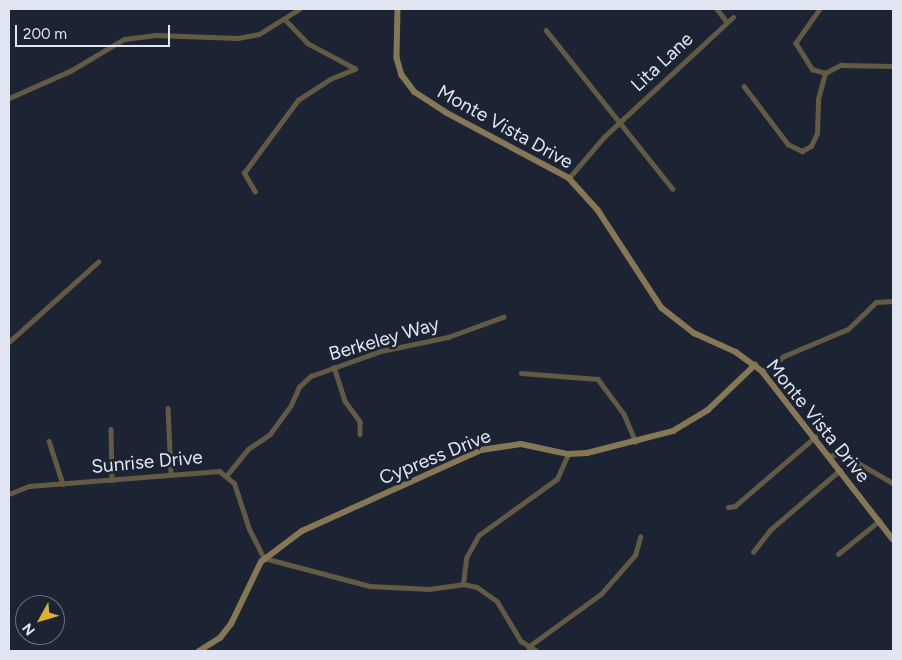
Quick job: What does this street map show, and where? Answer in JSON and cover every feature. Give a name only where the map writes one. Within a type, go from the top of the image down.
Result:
[{"type":"main road","name":"Monte Vista Drive","points":[[398,9],[396,58],[402,75],[415,92],[440,109],[568,178],[598,210],[668,314],[694,334],[736,352],[762,371],[893,539]]},
{"type":"main road","name":"Cypress Drive","points":[[264,558],[302,531],[482,450],[527,444],[568,454],[607,450],[636,442],[693,421],[755,365]]},
{"type":"main road","points":[[199,651],[224,635],[264,558]]},
{"type":"street","points":[[9,98],[70,71],[124,39],[156,34],[238,38],[259,34],[285,20],[299,9]]},
{"type":"street","points":[[718,9],[727,22]]},
{"type":"street","points":[[820,9],[796,43],[812,69],[825,73],[842,65],[893,66]]},
{"type":"street","name":"Lita Lane","points":[[568,178],[618,124],[733,17]]},
{"type":"street","points":[[255,192],[244,174],[298,100],[330,79],[356,69],[308,44],[285,20]]},
{"type":"street","points":[[546,30],[618,124],[630,134],[673,189]]},
{"type":"street","points":[[744,86],[788,144],[802,151],[811,146],[817,132],[818,99],[825,73]]},
{"type":"street","points":[[9,342],[98,262]]},
{"type":"street","points":[[762,371],[784,356],[848,330],[876,302],[893,301]]},
{"type":"street","name":"Berkeley Way","points":[[227,475],[248,450],[270,434],[291,405],[300,387],[311,376],[381,351],[448,337],[503,317]]},
{"type":"street","points":[[334,368],[345,401],[360,422],[360,434]]},
{"type":"street","points":[[521,373],[598,379],[624,414],[636,442]]},
{"type":"street","points":[[168,408],[171,475]]},
{"type":"street","points":[[111,429],[112,480]]},
{"type":"street","points":[[728,507],[735,506],[815,437]]},
{"type":"street","points":[[49,441],[63,484]]},
{"type":"street","points":[[829,456],[841,453],[893,483]]},
{"type":"street","points":[[463,584],[466,558],[479,535],[557,479],[568,454]]},
{"type":"street","name":"Sunrise Drive","points":[[9,494],[29,486],[219,470],[227,475],[264,558]]},
{"type":"street","points":[[753,552],[770,530],[840,470]]},
{"type":"street","points":[[838,554],[879,521]]},
{"type":"street","points":[[528,646],[601,594],[635,555],[640,537]]},
{"type":"street","points":[[264,558],[370,586],[429,590],[463,584],[477,587],[492,596],[505,610],[521,641],[537,651]]}]
